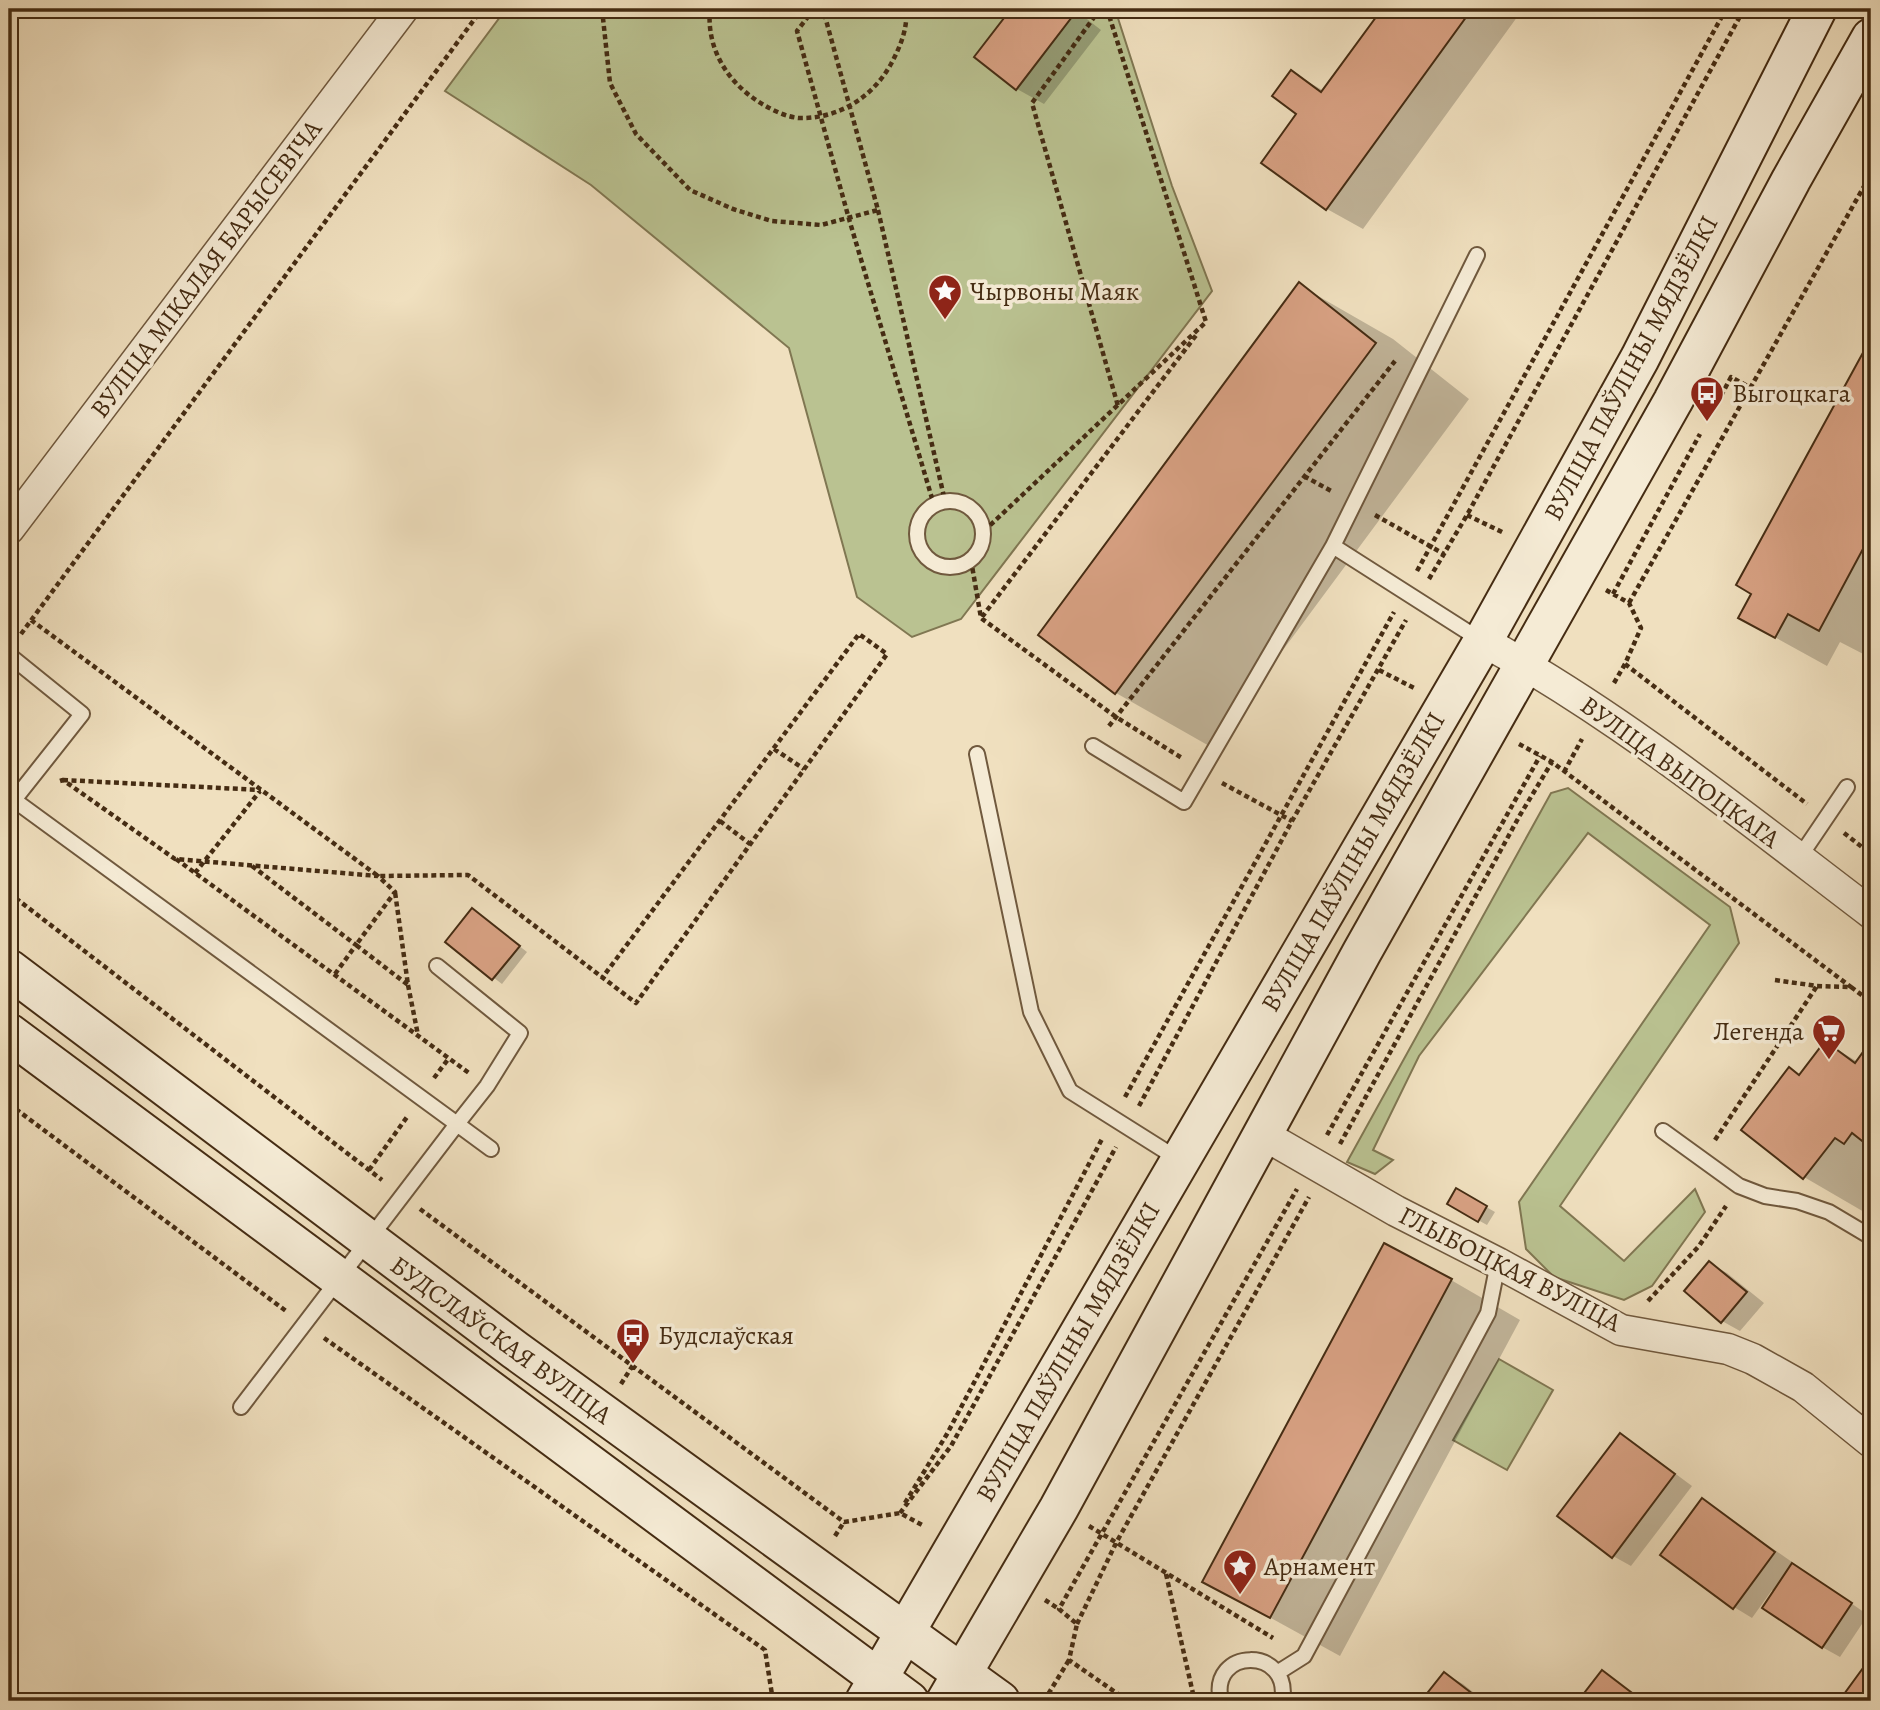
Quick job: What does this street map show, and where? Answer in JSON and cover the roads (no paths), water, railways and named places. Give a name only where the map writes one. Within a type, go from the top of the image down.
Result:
[{"type":"street","name":"ВУЛІЦА МІКАЛАЯ БАРЫСЕВІЧА","points":[[9,529],[402,9]]},
{"type":"street","name":"ВУЛІЦА ПАЎЛІНЫ МЯДЗЁЛКІ","points":[[871,1690],[1483,641],[1640,358],[1816,9]]},
{"type":"street","name":"ВУЛІЦА ПАЎЛІНЫ МЯДЗЁЛКІ","points":[[954,1688],[1059,1508],[1362,952],[1673,401],[1791,180],[1866,60]]},
{"type":"street","name":"ВУЛІЦА ВЫГОЦКАГА","points":[[1483,641],[1597,711],[1871,913]]},
{"type":"street","name":"БУДСЛАЎСКАЯ ВУЛІЦА","points":[[9,969],[367,1241],[905,1634],[954,1688],[1000,1701]]},
{"type":"street","name":"БУДСЛАЎСКАЯ ВУЛІЦА","points":[[9,1033],[339,1278],[871,1690],[909,1701]]},
{"type":"street","name":"ГЛЫБОЦКАЯ ВУЛІЦА","points":[[1264,1135],[1396,1211],[1621,1330],[1728,1349],[1753,1359],[1803,1387],[1871,1442]]},
{"type":"lane","points":[[1093,746],[1184,802],[1333,546],[1477,255]]},
{"type":"lane","points":[[956,501],[975,511],[984,531],[983,543],[971,561],[951,568],[939,566],[922,553],[917,532],[925,511],[939,503],[956,501]]},
{"type":"lane","points":[[1333,546],[1483,641]]},
{"type":"lane","points":[[9,655],[82,714],[14,800],[491,1149]]},
{"type":"lane","points":[[977,754],[1031,1012],[1070,1091],[1179,1160]]},
{"type":"lane","points":[[1799,858],[1847,787]]},
{"type":"lane","points":[[241,1407],[487,1086],[520,1033],[437,966]]},
{"type":"lane","points":[[1663,1131],[1739,1186],[1765,1196],[1797,1201],[1829,1212],[1871,1237]]},
{"type":"lane","points":[[1278,1673],[1304,1656],[1488,1313],[1498,1263]]},
{"type":"lane","points":[[1221,1701],[1219,1688],[1222,1677],[1228,1668],[1248,1659],[1259,1660],[1278,1673],[1284,1692],[1282,1701]]},
{"type":"place","name":"Чырвоны Маяк","points":[[945,321]]},
{"type":"place","name":"Выгоцкага","points":[[1707,423]]},
{"type":"place","name":"Легенда","points":[[1829,1061]]},
{"type":"place","name":"Будслаўская","points":[[633,1365]]},
{"type":"place","name":"Арнамент","points":[[1240,1596]]}]
